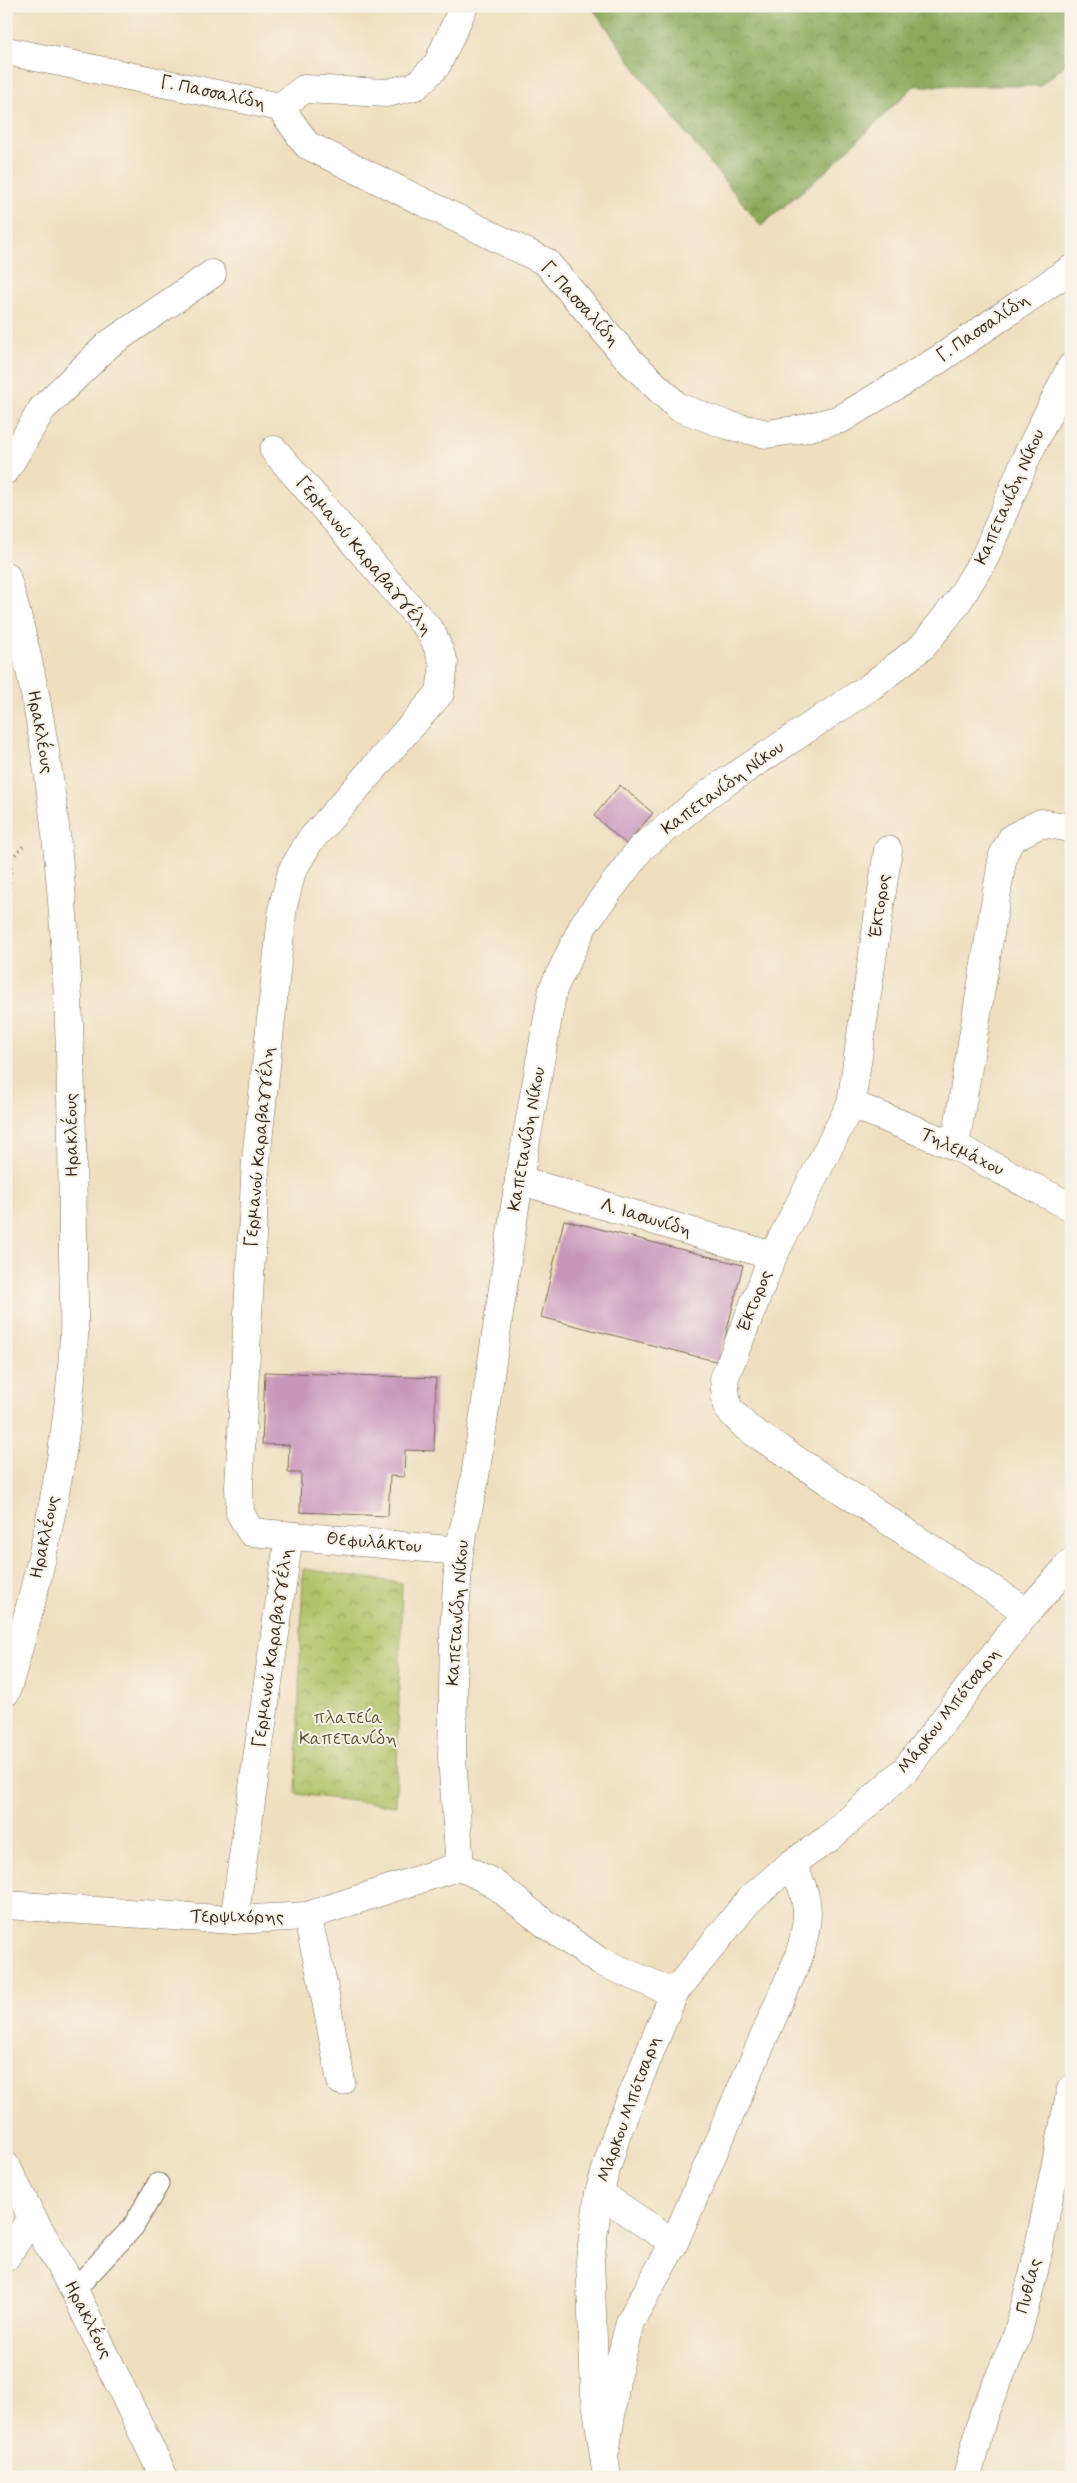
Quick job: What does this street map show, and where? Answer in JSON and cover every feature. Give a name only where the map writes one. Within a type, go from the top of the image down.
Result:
[{"type":"street","points":[[280,107],[304,89],[387,93],[416,86],[437,65],[464,6]]},
{"type":"street","name":"Γ. Πασσαλίδη","points":[[6,51],[280,107],[307,145],[546,262],[631,362],[678,407],[727,425],[766,434],[802,429],[841,419],[938,360],[1071,269]]},
{"type":"street","points":[[6,470],[42,409],[109,344],[212,274]]},
{"type":"street","name":"Καπετανίδη Νίκου","points":[[460,1866],[452,1758],[454,1631],[459,1551],[474,1483],[519,1180],[553,989],[584,924],[641,848],[711,792],[870,687],[923,646],[958,603],[985,557],[1027,456],[1071,367]]},
{"type":"street","name":"Γερμανού Καραβαγγέλη","points":[[234,1920],[288,1536],[251,1532],[240,1513],[239,1487],[256,1160],[282,906],[292,871],[308,842],[440,693],[444,664],[432,633],[274,450]]},
{"type":"street","name":"Ηρακλέους","points":[[6,576],[32,686],[47,764],[67,954],[73,1143],[74,1336],[62,1456],[27,1625],[6,1692]]},
{"type":"street","points":[[955,1146],[1003,855],[1012,838],[1041,823],[1071,828]]},
{"type":"street","name":"Έκτορος","points":[[888,850],[851,1104],[773,1256],[724,1379],[727,1407],[746,1427],[1027,1612]]},
{"type":"street","name":"Τηλεμάχου","points":[[851,1104],[955,1146],[1071,1207]]},
{"type":"street","name":"Λ. Ιασωνίδη","points":[[519,1180],[773,1256]]},
{"type":"street","name":"Θεφυλάκτου","points":[[288,1536],[459,1551]]},
{"type":"street","name":"Μάρκου Μπότσαρη","points":[[606,2470],[595,2394],[590,2260],[599,2193],[617,2133],[674,1993],[749,1900],[791,1864],[828,1839],[905,1770],[1027,1612],[1071,1563]]},
{"type":"street","name":"Μάρκου Μπότσαρη","points":[[606,2470],[617,2374],[630,2322],[674,2243],[798,1959],[807,1930],[808,1912],[804,1893],[800,1878],[791,1864]]},
{"type":"street","points":[[460,1866],[492,1883],[547,1925],[599,1961],[674,1993]]},
{"type":"street","name":"Τερψιχόρης","points":[[6,1905],[234,1920],[307,1916],[460,1866]]},
{"type":"street","points":[[307,1916],[322,1979],[341,2081]]},
{"type":"street","name":"Πυθίας","points":[[967,2477],[984,2413],[1017,2336],[1034,2271],[1071,2089]]},
{"type":"street","name":"Ηρακλέους","points":[[6,2166],[32,2217],[74,2290],[164,2477]]},
{"type":"street","points":[[599,2193],[674,2243]]},
{"type":"street","points":[[6,2257],[32,2217]]},
{"type":"lane","points":[[74,2290],[133,2227],[158,2184]]},
{"type":"path","points":[[6,938],[12,858],[53,816]]},
{"type":"green space","points":[[591,6],[1071,6],[1071,60],[1040,86],[914,86],[825,172],[761,226],[653,93]]},
{"type":"green space","name":"πλατεία Καπετανίδη","points":[[303,1569],[402,1583],[396,1806],[296,1794]]},
{"type":"building","points":[[620,785],[653,813],[626,844],[594,816]]},
{"type":"building","points":[[564,1220],[743,1265],[719,1362],[541,1317]]},
{"type":"building","points":[[265,1372],[436,1378],[434,1451],[405,1450],[404,1477],[390,1476],[388,1516],[300,1512],[301,1473],[288,1473],[289,1445],[262,1444]]}]
